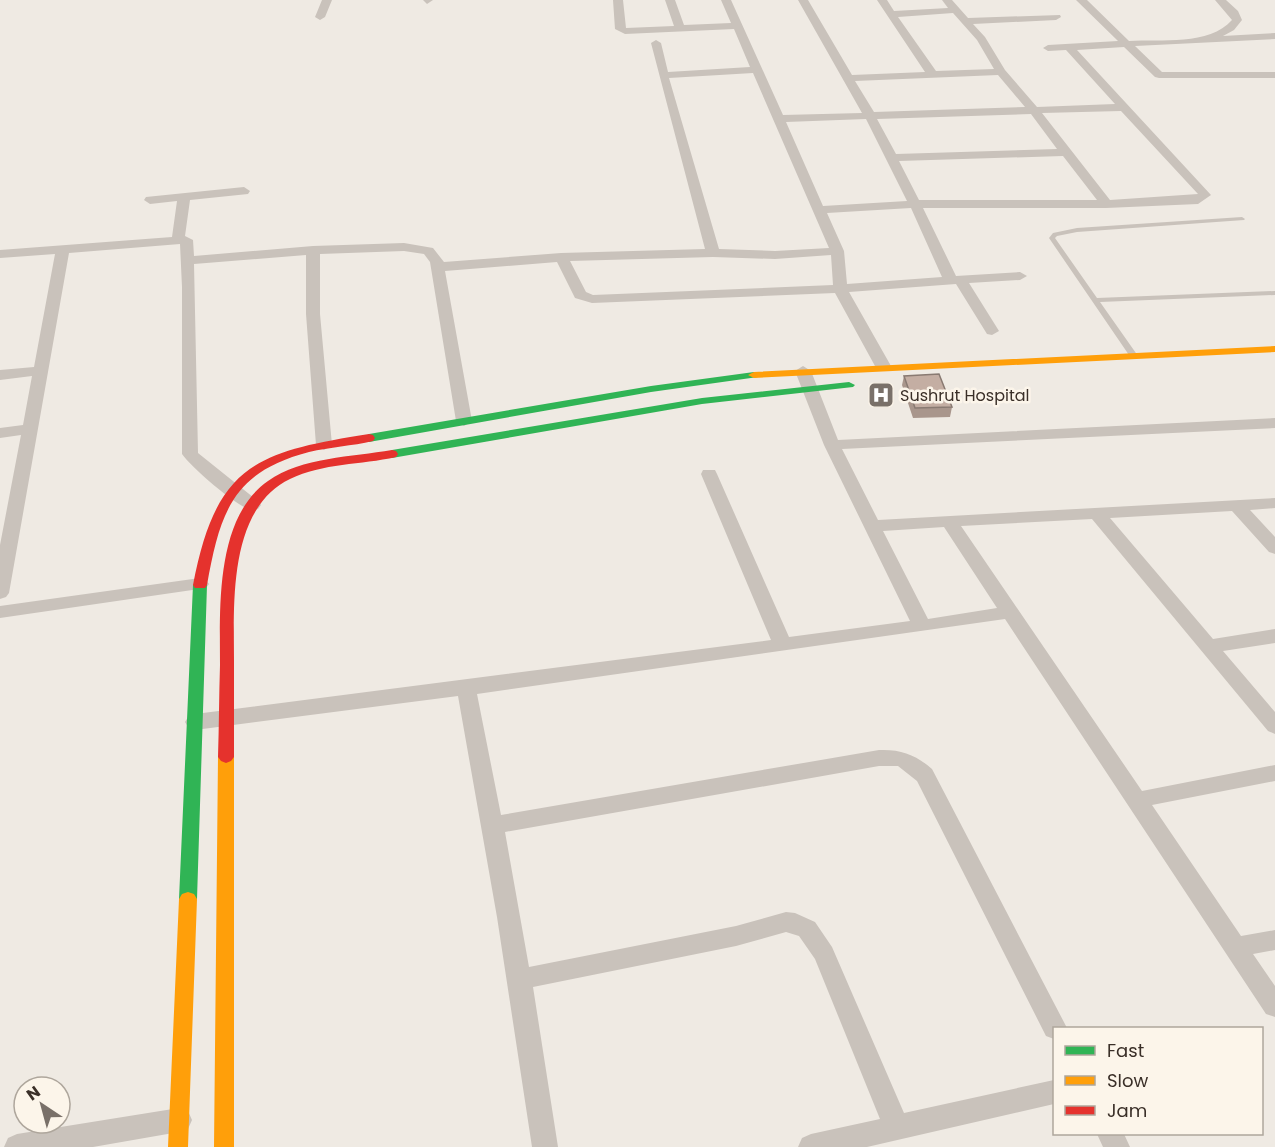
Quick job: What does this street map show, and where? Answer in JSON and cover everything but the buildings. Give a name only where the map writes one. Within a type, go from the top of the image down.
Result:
[{"type":"street","points":[[320,17],[327,0]]},
{"type":"street","points":[[618,0],[618,14],[622,30],[737,26]]},
{"type":"street","points":[[670,0],[680,29]]},
{"type":"street","points":[[726,0],[837,252],[840,289],[883,366]]},
{"type":"street","points":[[802,0],[870,116],[955,280],[992,331]]},
{"type":"street","points":[[882,0],[933,75]]},
{"type":"street","points":[[947,0],[986,44],[1001,72],[1106,204]]},
{"type":"street","points":[[1081,0],[1159,75],[1275,75]]},
{"type":"street","points":[[1209,39],[1230,28],[1236,20],[1234,13],[1220,0]]},
{"type":"street","points":[[892,14],[956,10]]},
{"type":"street","points":[[966,21],[1056,17]]},
{"type":"street","points":[[1048,48],[1275,36]]},
{"type":"street","points":[[656,43],[713,253]]},
{"type":"street","points":[[818,210],[915,204],[1106,204],[1198,200],[1205,195],[1070,48]]},
{"type":"street","points":[[663,75],[758,70]]},
{"type":"street","points":[[848,78],[1001,72]]},
{"type":"street","points":[[780,119],[1035,112],[1125,107]]},
{"type":"street","points":[[892,158],[1066,152]]},
{"type":"street","points":[[150,200],[244,191]]},
{"type":"street","points":[[178,239],[184,197]]},
{"type":"street","points":[[0,254],[186,240],[188,243],[190,454],[252,505]]},
{"type":"street","points":[[188,260],[313,250],[404,247],[421,249],[433,255],[438,267],[464,421]]},
{"type":"street","points":[[0,593],[6,527],[30,429],[63,248]]},
{"type":"street","points":[[313,250],[313,314],[324,445]]},
{"type":"street","points":[[438,267],[561,258],[837,252]]},
{"type":"street","points":[[561,258],[580,295],[592,299],[840,289],[1020,276]]},
{"type":"street","points":[[224,1147],[230,583],[235,543],[244,517],[262,490],[293,472],[317,467],[883,366],[1275,349]]},
{"type":"street","points":[[0,375],[41,371]]},
{"type":"street","points":[[178,1147],[200,584],[214,527],[231,490],[270,462],[324,445],[728,377],[862,385]]},
{"type":"street","points":[[807,380],[832,445],[922,626]]},
{"type":"street","points":[[832,445],[1275,423]]},
{"type":"street","points":[[0,433],[30,429]]},
{"type":"street","points":[[709,474],[783,645]]},
{"type":"street","points":[[872,526],[1275,503]]},
{"type":"street","points":[[1236,505],[1275,548]]},
{"type":"street","points":[[1096,513],[1275,726]]},
{"type":"street","points":[[949,522],[1275,1006]]},
{"type":"street","points":[[0,612],[200,584]]},
{"type":"street","points":[[195,722],[466,688],[1010,612]]},
{"type":"street","points":[[1208,646],[1275,636]]},
{"type":"street","points":[[466,688],[494,825],[521,979],[545,1147]]},
{"type":"street","points":[[494,825],[898,756],[925,775],[1054,1027]]},
{"type":"street","points":[[1137,800],[1275,773]]},
{"type":"street","points":[[521,979],[736,936],[786,922],[795,923],[807,929],[824,954],[897,1128]]},
{"type":"street","points":[[1235,947],[1275,940]]},
{"type":"street","points":[[811,1147],[1053,1092]]},
{"type":"street","points":[[17,1147],[179,1119]]},
{"type":"lane","points":[[1134,356],[1052,238],[1055,234],[1077,230],[1242,219]]},
{"type":"lane","points":[[1095,300],[1275,293]]},
{"type":"traffic: fast","points":[[369,438],[651,389],[754,375]]},
{"type":"traffic: fast","points":[[392,454],[702,401],[849,385]]},
{"type":"traffic: fast","points":[[188,899],[200,585]]},
{"type":"traffic: slow","points":[[754,375],[1275,349]]},
{"type":"traffic: slow","points":[[224,1147],[226,757]]},
{"type":"traffic: slow","points":[[178,1147],[188,899]]},
{"type":"traffic: jam","points":[[200,585],[208,544],[218,514],[235,488],[250,474],[287,455],[369,438]]},
{"type":"traffic: jam","points":[[226,757],[228,596],[236,544],[244,520],[255,500],[272,484],[285,477],[314,467],[392,454]]},
{"type":"place","name":"Sushrut Hospital","points":[[881,395]]}]
